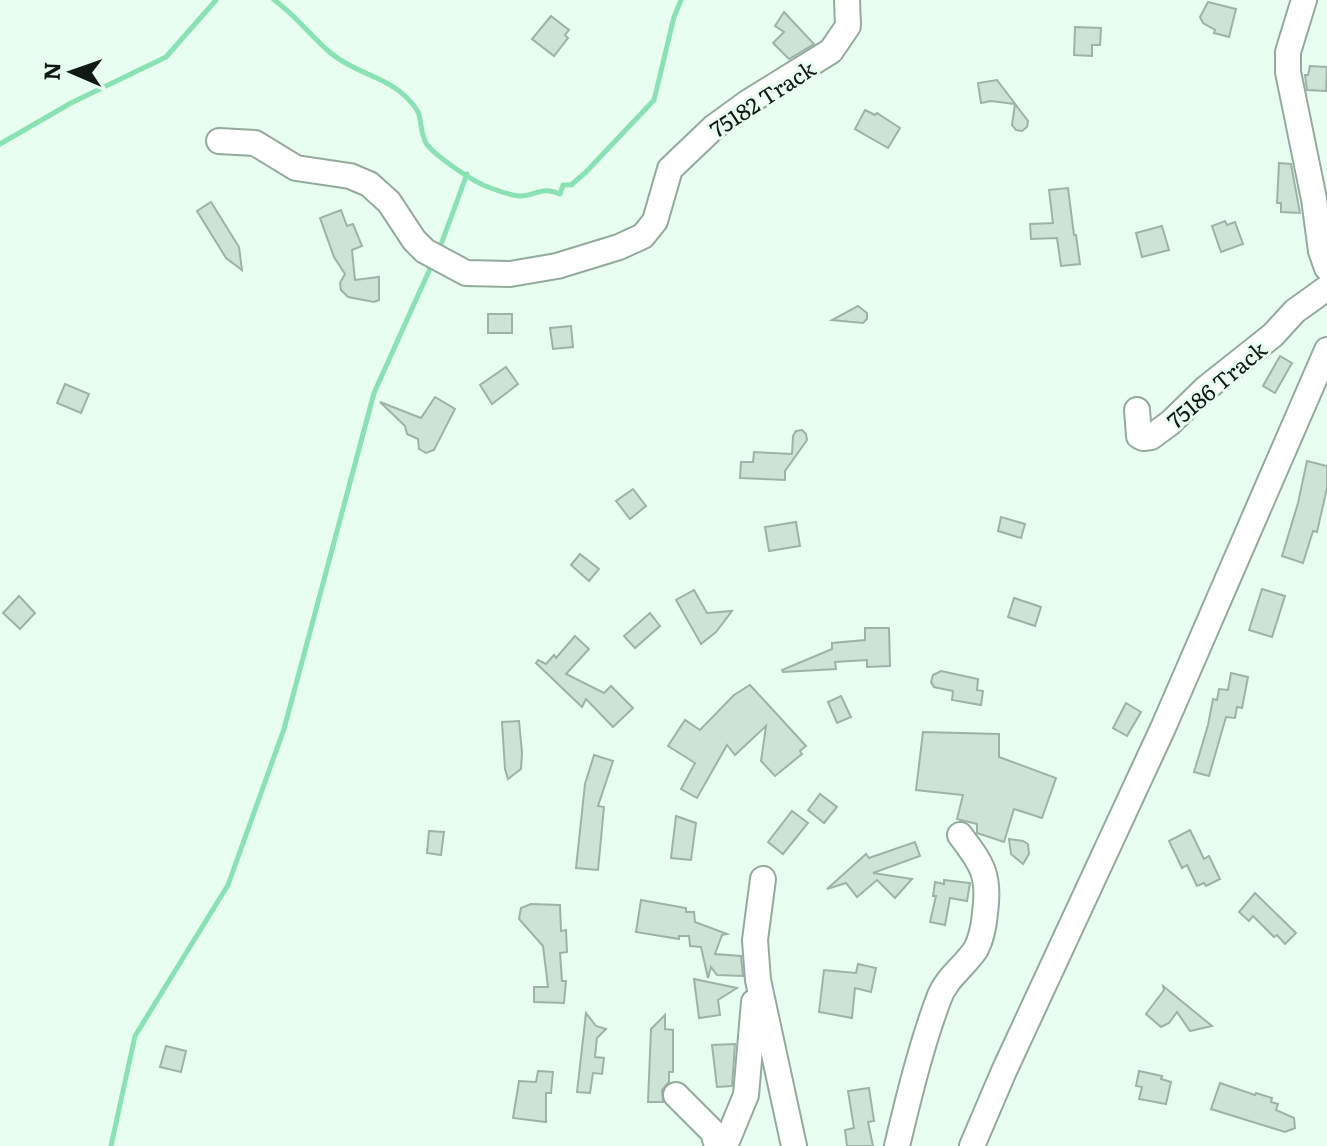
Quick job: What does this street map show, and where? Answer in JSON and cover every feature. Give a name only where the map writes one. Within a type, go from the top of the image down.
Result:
[{"type":"street","name":"75182 Track","points":[[219,141],[255,143],[296,168],[350,176],[369,184],[389,202],[425,251],[466,273],[510,274],[557,266],[619,247],[643,236],[655,221],[670,169],[714,127],[831,51],[848,26],[847,0]]},
{"type":"street","points":[[1304,0],[1288,52],[1288,72],[1314,199],[1321,251],[1327,268]]},
{"type":"street","name":"75186 Track","points":[[1137,410],[1139,436],[1151,437],[1273,335],[1295,311],[1327,288]]},
{"type":"street","points":[[972,1146],[1163,728],[1327,350]]},
{"type":"street","points":[[897,1146],[940,994],[976,948],[984,924],[988,889],[985,873],[980,861],[960,835]]},
{"type":"street","points":[[763,879],[755,940],[758,980],[794,1146]]},
{"type":"street","points":[[725,1146],[746,1095],[752,1008],[758,980]]},
{"type":"street","points":[[676,1095],[713,1132],[717,1146]]},
{"type":"building","points":[[1208,2],[1236,9],[1229,37],[1214,33],[1215,30],[1203,23],[1200,17]]},
{"type":"building","points":[[784,12],[814,44],[789,59],[773,43],[784,32],[775,26]]},
{"type":"building","points":[[551,16],[569,30],[565,35],[568,38],[554,56],[532,39]]},
{"type":"building","points":[[1075,27],[1101,28],[1100,45],[1092,45],[1092,56],[1074,55]]},
{"type":"building","points":[[1310,66],[1327,67],[1326,91],[1307,90],[1305,75],[1308,75]]},
{"type":"building","points":[[997,80],[1028,121],[1022,131],[1012,125],[1015,104],[981,103],[978,83]]},
{"type":"building","points":[[865,110],[875,115],[877,113],[900,128],[888,148],[855,129]]},
{"type":"building","points":[[1279,163],[1291,164],[1300,213],[1281,212],[1281,203],[1277,203]]},
{"type":"building","points":[[1068,188],[1080,264],[1061,266],[1057,238],[1031,239],[1030,224],[1053,223],[1049,190]]},
{"type":"building","points":[[211,202],[239,247],[242,270],[226,258],[197,211]]},
{"type":"building","points":[[341,210],[347,226],[353,224],[362,246],[352,250],[355,280],[379,277],[379,300],[374,302],[348,297],[341,290],[340,283],[345,274],[334,257],[320,218]]},
{"type":"building","points":[[1225,221],[1227,225],[1235,222],[1243,244],[1221,252],[1212,226]]},
{"type":"building","points":[[1162,226],[1169,250],[1142,257],[1136,233]]},
{"type":"building","points":[[858,306],[867,313],[863,323],[832,320]]},
{"type":"building","points":[[488,314],[512,314],[512,333],[488,333]]},
{"type":"building","points":[[571,326],[573,347],[553,349],[550,328]]},
{"type":"building","points":[[1280,356],[1292,363],[1275,393],[1263,386]]},
{"type":"building","points":[[506,367],[518,384],[492,404],[480,385]]},
{"type":"building","points":[[65,384],[89,394],[81,413],[57,403]]},
{"type":"building","points":[[435,397],[455,409],[434,450],[426,453],[419,449],[418,439],[407,434],[405,426],[380,402],[421,418]]},
{"type":"building","points":[[802,430],[807,440],[785,471],[785,480],[740,478],[741,462],[753,462],[754,452],[792,454],[793,436],[796,431]]},
{"type":"building","points":[[1307,461],[1327,466],[1327,488],[1317,532],[1313,531],[1303,563],[1282,556]]},
{"type":"building","points":[[633,489],[646,506],[630,519],[616,501]]},
{"type":"building","points":[[1001,517],[1025,524],[1021,538],[998,531]]},
{"type":"building","points":[[796,522],[800,546],[769,551],[765,527]]},
{"type":"building","points":[[580,554],[599,569],[589,581],[571,565]]},
{"type":"building","points":[[1262,589],[1285,596],[1272,637],[1249,630]]},
{"type":"building","points":[[694,590],[707,613],[732,611],[716,632],[701,644],[676,600]]},
{"type":"building","points":[[19,596],[35,613],[20,629],[3,613]]},
{"type":"building","points":[[1014,598],[1041,607],[1035,626],[1008,617]]},
{"type":"building","points":[[650,613],[660,626],[635,648],[624,636]]},
{"type":"building","points":[[865,628],[889,628],[890,666],[867,667],[867,660],[835,662],[836,669],[783,672],[832,649],[832,643],[865,640]]},
{"type":"building","points":[[575,636],[589,649],[566,674],[604,693],[611,686],[633,708],[613,727],[586,699],[582,707],[536,663],[538,660],[546,664],[554,655],[556,658]]},
{"type":"building","points":[[941,671],[978,679],[977,690],[983,691],[981,705],[952,700],[953,691],[934,687],[931,682],[933,675]]},
{"type":"building","points":[[1231,673],[1248,677],[1242,708],[1237,707],[1235,718],[1226,717],[1209,776],[1194,772],[1213,699],[1217,700],[1219,689],[1228,690]]},
{"type":"building","points":[[750,685],[806,746],[800,751],[802,754],[775,776],[761,761],[766,726],[735,755],[727,745],[697,798],[681,789],[695,763],[668,746],[685,720],[700,730],[734,695]]},
{"type":"building","points":[[841,696],[851,717],[837,723],[828,702]]},
{"type":"building","points":[[1126,703],[1141,712],[1127,736],[1113,728]]},
{"type":"building","points":[[519,721],[521,769],[508,779],[502,722]]},
{"type":"building","points":[[923,732],[999,734],[999,757],[1056,778],[1042,818],[1014,809],[1004,842],[977,833],[977,824],[957,819],[963,795],[916,790]]},
{"type":"building","points":[[594,755],[613,761],[598,806],[604,807],[598,870],[576,868],[585,784]]},
{"type":"building","points":[[820,794],[837,807],[824,823],[808,810]]},
{"type":"building","points":[[792,811],[808,823],[783,854],[768,842]]},
{"type":"building","points":[[676,816],[696,823],[691,860],[671,858]]},
{"type":"building","points":[[1190,830],[1204,859],[1209,856],[1220,879],[1206,886],[1204,883],[1197,886],[1187,865],[1182,868],[1169,841]]},
{"type":"building","points":[[429,831],[444,832],[441,855],[427,853]]},
{"type":"building","points":[[1009,839],[1028,844],[1029,854],[1023,864],[1011,854]]},
{"type":"building","points":[[915,842],[920,856],[873,873],[912,879],[895,898],[877,880],[857,897],[846,883],[827,889],[866,854],[869,858]]},
{"type":"building","points":[[944,880],[970,883],[967,901],[950,898],[945,925],[930,922],[936,896],[933,896],[935,882],[944,884]]},
{"type":"building","points":[[1255,893],[1296,933],[1285,944],[1253,916],[1249,921],[1239,912]]},
{"type":"building","points":[[641,900],[686,908],[686,912],[694,912],[695,922],[727,934],[722,935],[715,954],[741,956],[743,976],[717,975],[711,967],[708,978],[701,947],[690,946],[689,936],[679,936],[679,939],[636,932]]},
{"type":"building","points":[[531,904],[560,905],[561,931],[566,930],[567,952],[560,953],[562,981],[566,981],[564,1003],[534,1002],[534,987],[548,987],[543,946],[519,919],[521,908]]},
{"type":"building","points":[[858,964],[876,968],[871,992],[855,988],[852,1018],[819,1012],[824,970],[856,973]]},
{"type":"building","points":[[694,979],[737,988],[718,1000],[720,1015],[699,1018]]},
{"type":"building","points":[[1163,986],[1212,1026],[1190,1031],[1177,1012],[1169,1023],[1161,1027],[1146,1014],[1164,990]]},
{"type":"building","points":[[586,1013],[596,1026],[606,1029],[597,1038],[595,1057],[604,1058],[602,1074],[593,1073],[590,1093],[577,1092]]},
{"type":"building","points":[[665,1015],[665,1029],[673,1030],[673,1072],[669,1072],[669,1082],[662,1090],[663,1102],[648,1102],[651,1029]]},
{"type":"building","points":[[735,1044],[732,1086],[717,1087],[712,1045]]},
{"type":"building","points":[[166,1046],[186,1051],[181,1072],[160,1067]]},
{"type":"building","points":[[538,1071],[553,1072],[551,1093],[546,1093],[546,1122],[513,1118],[519,1081],[536,1082]]},
{"type":"building","points":[[1139,1071],[1162,1076],[1161,1079],[1171,1082],[1166,1104],[1139,1099],[1142,1087],[1136,1086]]},
{"type":"building","points":[[1220,1083],[1272,1098],[1271,1102],[1278,1104],[1276,1110],[1294,1118],[1295,1128],[1285,1132],[1211,1109]]},
{"type":"building","points":[[869,1088],[874,1121],[868,1122],[873,1146],[847,1146],[845,1130],[854,1128],[848,1091]]},
{"type":"waterway","points":[[0,144],[71,103],[166,57],[216,0]]},
{"type":"waterway","points":[[274,0],[332,54],[406,97],[419,114],[425,141],[442,159],[483,185],[519,196],[543,191],[560,194],[563,185],[571,185],[586,172],[654,100],[681,0]]},
{"type":"waterway","points":[[439,250],[467,174]]},
{"type":"waterway","points":[[111,1146],[135,1036],[228,885],[284,729],[374,393],[433,262]]}]
